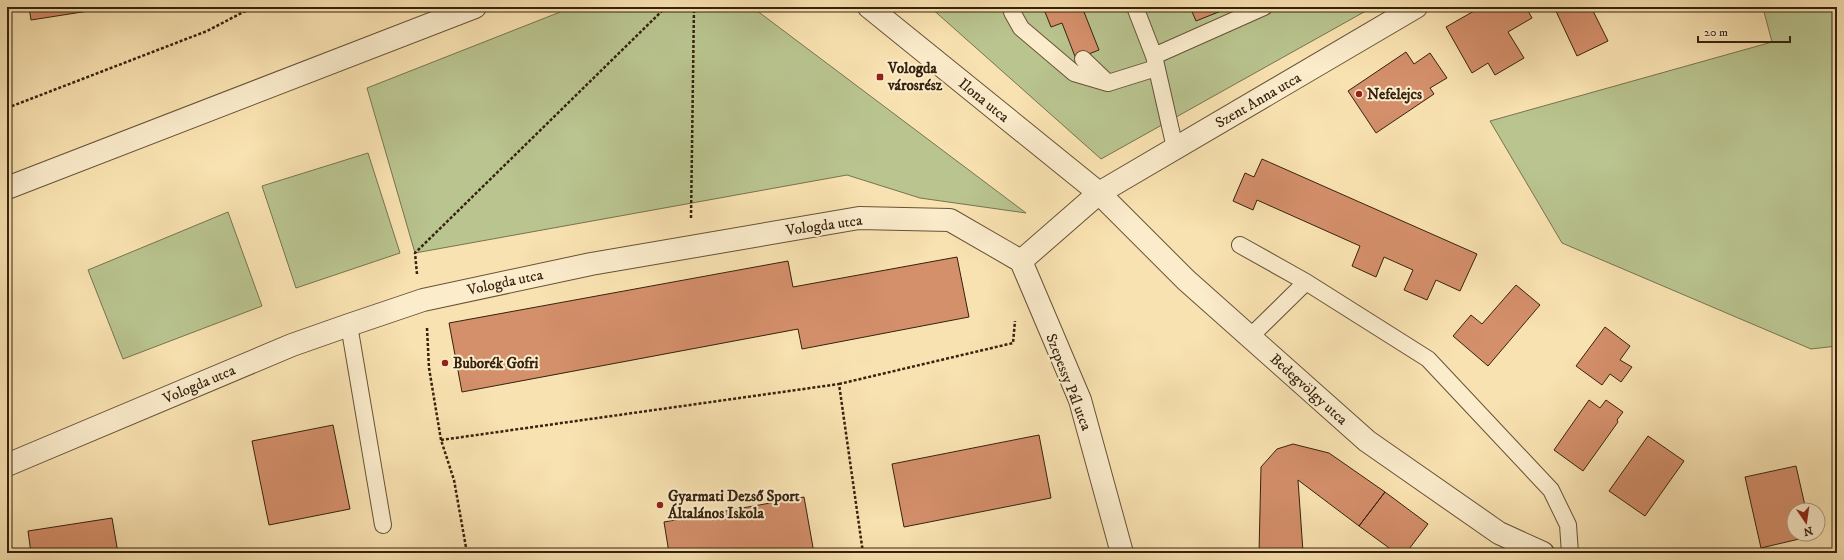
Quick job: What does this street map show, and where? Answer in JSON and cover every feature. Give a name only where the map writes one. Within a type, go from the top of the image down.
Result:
[{"type":"street","points":[[7,188],[475,7]]},
{"type":"street","name":"Ilona utca","points":[[869,7],[1099,193]]},
{"type":"street","name":"Szent Anna utca","points":[[1021,260],[1099,193],[1416,7]]},
{"type":"street","name":"Bedegvölgy utca","points":[[1099,193],[1186,280],[1367,441],[1499,533],[1543,553]]},
{"type":"street","name":"Vologda utca","points":[[7,465],[292,345],[349,325],[437,297],[591,264],[859,218],[950,220],[1021,260]]},
{"type":"street","name":"Szepessy Pál utca","points":[[1021,260],[1080,400],[1122,553]]},
{"type":"lane","points":[[1013,7],[1012,12],[1020,28],[1074,73],[1108,83],[1155,62],[1264,7]]},
{"type":"lane","points":[[1135,7],[1155,62],[1175,148]]},
{"type":"lane","points":[[1083,59],[1108,83]]},
{"type":"lane","points":[[1240,245],[1306,282],[1428,359],[1551,490],[1568,525],[1570,553]]},
{"type":"lane","points":[[1250,337],[1306,282]]},
{"type":"lane","points":[[349,325],[383,526]]},
{"type":"path","points":[[7,108],[207,31],[253,7]]},
{"type":"path","points":[[418,275],[415,253],[666,7]]},
{"type":"path","points":[[691,246],[694,7]]},
{"type":"path","points":[[426,325],[429,368],[441,440],[454,480],[467,553]]},
{"type":"path","points":[[441,440],[839,384],[1013,344]]},
{"type":"path","points":[[839,384],[863,553]]},
{"type":"green space","points":[[573,7],[752,7],[1026,213],[920,198],[847,175],[415,253],[367,88]]},
{"type":"green space","points":[[930,7],[1373,7],[1101,159]]},
{"type":"green space","points":[[1837,7],[1837,346],[1811,349],[1562,243],[1490,121],[1772,42],[1763,8]]},
{"type":"green space","points":[[368,153],[400,253],[296,288],[262,186]]},
{"type":"green space","points":[[228,212],[262,306],[123,359],[88,270]]},
{"type":"building","points":[[7,7],[24,7],[7,10]]},
{"type":"building","points":[[29,7],[114,7],[31,20]]},
{"type":"building","points":[[1043,7],[1082,7],[1099,50],[1076,59],[1062,23],[1051,27]]},
{"type":"building","points":[[1190,7],[1231,7],[1196,21]]},
{"type":"building","points":[[1481,7],[1526,7],[1532,18],[1508,32],[1524,58],[1495,75],[1488,63],[1472,73],[1446,27]]},
{"type":"building","points":[[1554,7],[1591,7],[1608,41],[1577,56]]},
{"type":"building","points":[[1406,52],[1414,64],[1430,53],[1447,78],[1430,88],[1434,94],[1376,133],[1348,91]]},
{"type":"building","points":[[1262,159],[1477,254],[1460,291],[1436,280],[1427,300],[1404,290],[1413,270],[1384,257],[1376,277],[1352,266],[1360,246],[1257,200],[1253,210],[1233,201],[1245,173],[1254,177]]},
{"type":"building","points":[[957,257],[969,317],[802,349],[798,329],[462,392],[449,323],[788,261],[793,287]]},
{"type":"building","points":[[1516,285],[1540,305],[1488,366],[1453,336],[1471,315],[1482,324]]},
{"type":"building","points":[[1605,327],[1630,346],[1620,360],[1632,367],[1621,382],[1610,374],[1602,385],[1576,366]]},
{"type":"building","points":[[1589,400],[1600,408],[1606,400],[1623,412],[1617,420],[1618,422],[1583,471],[1554,450]]},
{"type":"building","points":[[333,425],[350,509],[269,525],[252,441]]},
{"type":"building","points":[[1039,435],[1051,498],[904,527],[892,464]]},
{"type":"building","points":[[1648,436],[1684,461],[1645,516],[1609,491]]},
{"type":"building","points":[[1293,444],[1329,453],[1385,492],[1359,526],[1298,480],[1303,552],[1259,553],[1261,467],[1277,449]]},
{"type":"building","points":[[1796,466],[1804,502],[1786,502],[1786,542],[1761,548],[1745,477]]},
{"type":"building","points":[[1385,492],[1428,524],[1406,553],[1396,553],[1359,526]]},
{"type":"building","points":[[804,497],[814,553],[669,553],[664,522]]},
{"type":"building","points":[[112,518],[118,553],[31,553],[28,531]]},
{"type":"place","name":"Vologda városrész","points":[[880,77]]},
{"type":"place","name":"Nefelejcs","points":[[1359,94]]},
{"type":"place","name":"Buborék Gofri","points":[[445,363]]},
{"type":"place","name":"Gyarmati Dezső Sport Általános Iskola","points":[[660,505]]}]
